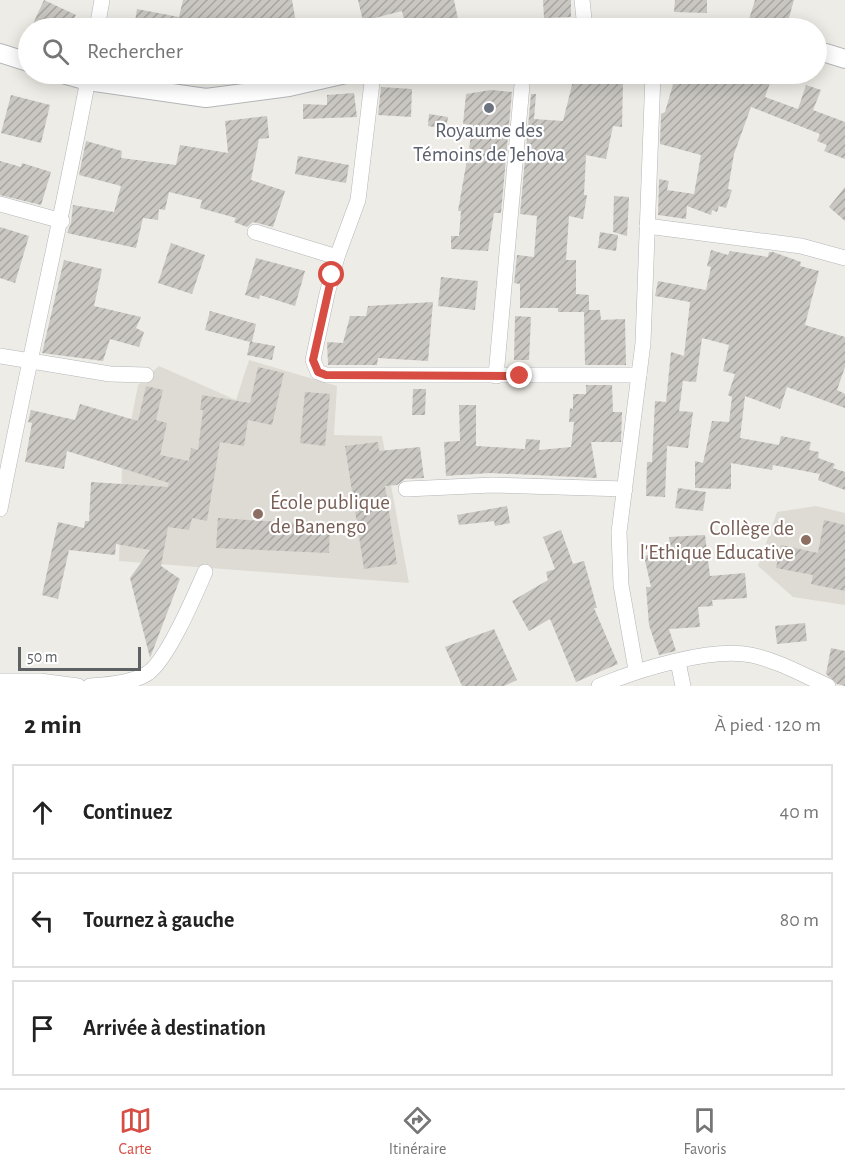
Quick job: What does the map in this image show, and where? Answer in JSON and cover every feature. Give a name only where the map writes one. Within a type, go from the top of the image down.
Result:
[{"type":"street","points":[[99,18],[102,0]]},
{"type":"street","points":[[582,0],[584,18]]},
{"type":"street","points":[[0,53],[18,59]]},
{"type":"street","points":[[827,53],[845,59]]},
{"type":"street","points":[[0,509],[28,362],[62,221],[87,84]]},
{"type":"street","points":[[127,84],[206,98],[302,84]]},
{"type":"street","points":[[372,84],[358,200],[337,257],[313,360],[318,372],[326,375],[396,377],[639,375]]},
{"type":"street","points":[[496,376],[513,169],[523,84]]},
{"type":"street","points":[[636,670],[621,585],[620,532],[639,375],[647,282],[653,84]]},
{"type":"street","points":[[0,204],[62,221]]},
{"type":"street","points":[[647,226],[801,246],[845,258]]},
{"type":"street","points":[[255,231],[337,257]]},
{"type":"street","points":[[0,356],[110,374],[146,375]]},
{"type":"street","points":[[406,489],[493,485],[625,489]]},
{"type":"street","points":[[90,686],[150,679],[205,572]]},
{"type":"street","points":[[599,686],[636,670],[711,656],[750,655],[783,665],[828,686]]},
{"type":"street","points":[[678,662],[683,686]]},
{"type":"street","points":[[0,681],[40,681],[78,686]]},
{"type":"shaded area","name":"École publique de Banengo","points":[[249,360],[337,386],[334,435],[382,436],[409,583],[119,561],[122,467],[138,385],[159,366],[236,400]]},
{"type":"shaded area","name":"Collège de l'Ethique Educative","points":[[816,506],[845,513],[845,605],[793,597],[758,566],[777,512]]},
{"type":"building","points":[[44,0],[76,15],[74,18],[36,18]]},
{"type":"building","points":[[183,0],[292,0],[295,18],[136,18],[137,9],[179,17]]},
{"type":"building","points":[[358,0],[454,0],[458,18],[404,18],[402,11],[375,18],[362,18]]},
{"type":"building","points":[[543,0],[571,0],[571,17],[544,18]]},
{"type":"building","points":[[675,0],[707,0],[707,13],[674,12]]},
{"type":"building","points":[[755,0],[794,0],[789,18],[749,18]]},
{"type":"building","points":[[572,84],[623,84],[622,127],[613,126],[606,159],[586,155],[584,195],[587,195],[583,219],[569,216],[566,260],[576,260],[576,294],[589,295],[589,310],[600,310],[601,320],[625,319],[626,365],[585,365],[584,312],[558,312],[558,308],[520,308],[520,284],[514,283],[517,255],[534,257],[537,216],[520,214],[531,94],[536,94],[534,119],[563,121]]},
{"type":"building","points":[[673,84],[770,84],[765,97],[798,109],[806,85],[821,90],[813,110],[845,122],[845,159],[824,151],[827,145],[817,141],[820,134],[751,107],[734,154],[728,189],[732,190],[726,208],[719,206],[717,212],[712,210],[711,215],[687,206],[686,219],[658,215],[659,179],[669,181],[667,190],[694,194],[701,155],[660,144],[661,114],[665,112]]},
{"type":"building","points":[[381,87],[412,89],[411,117],[378,115]]},
{"type":"building","points":[[491,90],[512,92],[501,213],[494,213],[488,251],[451,249],[451,236],[459,236],[461,211],[458,211],[473,125],[463,124],[466,94]]},
{"type":"building","points":[[354,93],[357,117],[303,119],[303,104],[327,105],[327,95]]},
{"type":"building","points":[[11,95],[50,105],[41,143],[1,133]]},
{"type":"building","points":[[429,114],[448,117],[446,129],[428,126]]},
{"type":"building","points":[[267,116],[269,138],[259,139],[251,180],[285,191],[273,227],[253,222],[247,227],[234,222],[236,218],[200,208],[202,200],[169,192],[165,210],[159,209],[158,220],[143,218],[136,248],[67,233],[71,223],[73,205],[114,212],[121,186],[79,175],[86,141],[122,151],[121,158],[176,165],[180,145],[228,153],[225,121]]},
{"type":"building","points":[[298,156],[349,165],[346,183],[295,174]]},
{"type":"building","points":[[0,161],[21,167],[22,163],[51,172],[41,205],[0,195]]},
{"type":"building","points":[[845,187],[845,221],[829,207]]},
{"type":"building","points":[[614,196],[629,197],[627,236],[613,232]]},
{"type":"building","points":[[0,227],[29,236],[15,283],[0,278]]},
{"type":"building","points":[[600,232],[618,235],[616,251],[598,248]]},
{"type":"building","points":[[171,243],[205,255],[192,294],[158,283]]},
{"type":"building","points":[[711,250],[728,255],[730,251],[768,257],[769,252],[773,252],[801,262],[800,266],[819,271],[805,325],[845,337],[845,367],[837,390],[845,394],[845,408],[787,387],[780,409],[745,396],[740,438],[779,445],[781,436],[811,442],[809,450],[819,452],[818,458],[835,464],[833,468],[845,472],[845,490],[818,480],[820,474],[773,465],[772,470],[731,463],[731,489],[695,488],[695,461],[703,463],[712,421],[729,422],[732,397],[728,395],[735,374],[723,371],[729,345],[702,338],[696,382],[683,381],[679,411],[693,412],[688,448],[667,446],[665,497],[646,496],[647,462],[652,462],[655,401],[666,402],[671,352],[684,356],[690,302],[655,296],[658,281],[706,290],[711,267],[707,266]]},
{"type":"building","points":[[256,258],[305,271],[295,306],[260,295],[259,299],[245,295]]},
{"type":"building","points":[[64,260],[102,269],[94,306],[141,317],[136,328],[144,332],[139,347],[110,339],[103,361],[42,353]]},
{"type":"building","points":[[441,277],[478,281],[475,310],[438,306]]},
{"type":"building","points":[[433,302],[428,361],[378,358],[377,365],[328,365],[327,342],[343,343],[350,316],[366,316],[368,306]]},
{"type":"building","points":[[210,311],[256,324],[252,342],[275,346],[272,360],[247,355],[250,342],[205,330]]},
{"type":"building","points":[[515,316],[531,317],[529,360],[514,360]]},
{"type":"building","points":[[258,367],[284,373],[272,425],[248,420],[244,446],[220,442],[207,521],[192,518],[189,530],[168,527],[161,566],[180,579],[150,658],[130,578],[150,550],[116,544],[115,555],[69,550],[58,599],[42,595],[58,522],[84,528],[85,521],[89,521],[91,482],[168,487],[169,483],[67,451],[64,469],[25,462],[32,423],[28,422],[31,410],[75,420],[80,404],[138,421],[146,386],[163,390],[156,420],[167,423],[160,455],[189,461],[191,448],[198,450],[203,410],[200,410],[202,395],[250,403]]},
{"type":"building","points":[[586,385],[612,385],[613,412],[622,412],[621,442],[591,442],[597,478],[490,473],[446,476],[444,442],[460,441],[459,405],[476,405],[476,446],[525,449],[526,439],[540,440],[539,450],[571,447],[574,422],[569,422],[570,408],[573,409],[573,394],[586,394]]},
{"type":"building","points":[[413,389],[426,389],[425,415],[412,415]]},
{"type":"building","points":[[305,392],[330,394],[325,446],[300,443]]},
{"type":"building","points":[[378,442],[379,451],[420,447],[424,478],[405,479],[397,485],[385,486],[397,564],[364,569],[345,446]]},
{"type":"building","points":[[678,488],[706,492],[703,511],[675,508]]},
{"type":"building","points":[[507,506],[510,523],[495,526],[494,521],[459,525],[457,515]]},
{"type":"building","points":[[218,518],[330,525],[329,553],[216,548]]},
{"type":"building","points":[[824,520],[845,525],[845,591],[811,584],[813,575],[776,568],[781,545],[818,553]]},
{"type":"building","points":[[561,530],[573,564],[584,561],[597,608],[594,608],[618,664],[576,682],[550,619],[529,631],[512,601],[548,580],[546,572],[555,569],[543,537]]},
{"type":"building","points":[[705,535],[710,576],[745,573],[747,598],[712,600],[713,606],[698,607],[700,627],[669,629],[676,651],[659,655],[649,625],[646,587],[651,587],[644,556],[670,549],[669,537]]},
{"type":"building","points":[[805,623],[807,641],[777,644],[775,626]]},
{"type":"building","points":[[494,629],[517,680],[504,686],[462,686],[445,647]]},
{"type":"building","points":[[831,648],[845,651],[845,686],[837,684],[826,674]]},
{"type":"place","name":"Royaume des Témoins de Jehova","points":[[489,108]]},
{"type":"place","name":"École publique de Banengo","points":[[258,514]]},
{"type":"place","name":"Collège de l'Ethique Educative","points":[[806,540]]},
{"type":"route","points":[[332,275],[313,360],[318,372],[326,375],[396,377],[520,376]]}]
